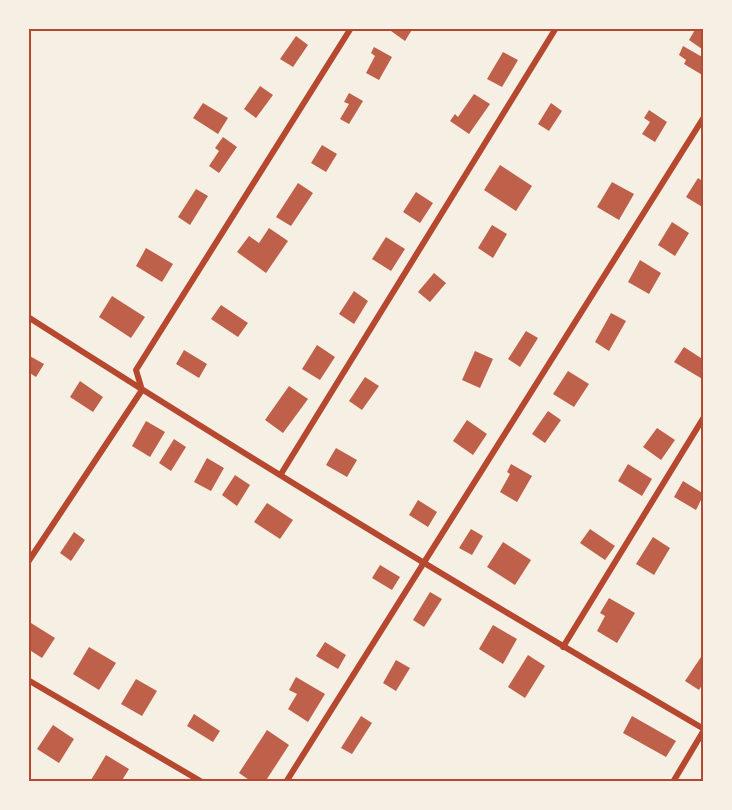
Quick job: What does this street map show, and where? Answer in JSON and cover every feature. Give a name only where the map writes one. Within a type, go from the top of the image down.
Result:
[{"type":"street","points":[[142,390],[136,370],[351,28]]},
{"type":"street","points":[[281,474],[556,28]]},
{"type":"street","points":[[286,782],[704,117]]},
{"type":"street","points":[[28,317],[142,390],[563,647],[704,729],[674,782]]},
{"type":"street","points":[[28,562],[142,390]]},
{"type":"street","points":[[563,647],[704,417]]},
{"type":"street","points":[[28,680],[202,782]]},
{"type":"building","points":[[393,28],[413,28],[405,41],[391,31]]},
{"type":"building","points":[[696,28],[704,28],[702,49],[689,40]]},
{"type":"building","points":[[296,36],[308,45],[293,67],[280,59]]},
{"type":"building","points":[[683,46],[704,58],[704,76],[684,64],[686,60],[679,55]]},
{"type":"building","points":[[374,47],[392,57],[379,80],[366,73],[375,56],[371,53]]},
{"type":"building","points":[[503,52],[518,60],[502,87],[487,79]]},
{"type":"building","points":[[260,86],[273,95],[256,118],[244,109]]},
{"type":"building","points":[[349,93],[363,101],[349,124],[340,119],[349,104],[344,102]]},
{"type":"building","points":[[474,94],[490,104],[469,134],[450,121],[455,114],[458,117]]},
{"type":"building","points":[[203,103],[228,118],[218,134],[193,118]]},
{"type":"building","points":[[551,103],[562,111],[549,131],[538,124]]},
{"type":"building","points":[[649,110],[667,122],[655,142],[642,134],[650,122],[644,118]]},
{"type":"building","points":[[223,137],[237,147],[219,173],[209,166],[219,151],[215,148]]},
{"type":"building","points":[[322,145],[337,154],[326,172],[311,163]]},
{"type":"building","points":[[500,165],[532,186],[516,211],[484,190]]},
{"type":"building","points":[[698,178],[704,182],[704,208],[686,197]]},
{"type":"building","points":[[612,182],[634,194],[619,220],[597,207]]},
{"type":"building","points":[[298,183],[313,193],[291,226],[276,217]]},
{"type":"building","points":[[196,189],[208,196],[190,225],[178,217]]},
{"type":"building","points":[[416,192],[433,203],[420,223],[403,212]]},
{"type":"building","points":[[672,222],[689,233],[675,256],[658,245]]},
{"type":"building","points":[[492,225],[507,234],[493,258],[478,248]]},
{"type":"building","points":[[269,228],[288,241],[266,273],[237,252],[249,236],[259,243]]},
{"type":"building","points":[[386,237],[405,249],[391,271],[372,259]]},
{"type":"building","points":[[146,248],[173,264],[162,282],[136,266]]},
{"type":"building","points":[[640,260],[661,273],[649,294],[628,282]]},
{"type":"building","points":[[434,273],[446,283],[430,302],[418,292]]},
{"type":"building","points":[[354,291],[368,301],[354,324],[339,314]]},
{"type":"building","points":[[112,296],[145,317],[131,338],[99,317]]},
{"type":"building","points":[[221,305],[248,323],[238,337],[211,319]]},
{"type":"building","points":[[611,313],[626,321],[609,351],[595,342]]},
{"type":"building","points":[[526,331],[538,338],[520,367],[508,359]]},
{"type":"building","points":[[317,345],[335,357],[320,380],[302,369]]},
{"type":"building","points":[[684,347],[704,360],[704,380],[674,362]]},
{"type":"building","points":[[184,350],[207,364],[199,378],[176,364]]},
{"type":"building","points":[[475,351],[493,359],[480,388],[462,380]]},
{"type":"building","points":[[28,355],[44,364],[36,377],[28,372]]},
{"type":"building","points":[[568,371],[589,384],[574,407],[553,394]]},
{"type":"building","points":[[365,377],[379,386],[362,410],[349,401]]},
{"type":"building","points":[[80,381],[103,397],[93,412],[70,397]]},
{"type":"building","points":[[289,386],[308,399],[283,433],[265,420]]},
{"type":"building","points":[[548,411],[561,420],[545,443],[532,434]]},
{"type":"building","points":[[467,420],[487,434],[473,455],[453,441]]},
{"type":"building","points":[[146,421],[165,432],[150,457],[132,446]]},
{"type":"building","points":[[657,428],[675,440],[661,460],[643,447]]},
{"type":"building","points":[[174,439],[186,447],[171,471],[159,463]]},
{"type":"building","points":[[336,448],[357,460],[347,477],[326,465]]},
{"type":"building","points":[[207,458],[224,468],[211,491],[194,482]]},
{"type":"building","points":[[511,464],[532,476],[517,502],[500,492],[510,474],[507,472]]},
{"type":"building","points":[[628,464],[652,479],[642,496],[618,481]]},
{"type":"building","points":[[235,475],[250,485],[237,506],[222,495]]},
{"type":"building","points":[[683,481],[704,494],[696,510],[674,497]]},
{"type":"building","points":[[418,500],[437,512],[428,527],[409,515]]},
{"type":"building","points":[[267,503],[293,520],[280,539],[254,522]]},
{"type":"building","points":[[471,529],[483,536],[472,555],[459,548]]},
{"type":"building","points":[[590,529],[615,546],[605,560],[580,543]]},
{"type":"building","points":[[74,532],[85,540],[71,561],[60,553]]},
{"type":"building","points":[[653,537],[670,548],[654,575],[636,564]]},
{"type":"building","points":[[503,542],[531,560],[515,585],[487,567]]},
{"type":"building","points":[[380,565],[400,577],[392,590],[372,578]]},
{"type":"building","points":[[430,592],[442,599],[424,627],[413,620]]},
{"type":"building","points":[[609,598],[635,613],[617,643],[597,631],[605,616],[600,613]]},
{"type":"building","points":[[31,623],[55,638],[42,658],[28,649]]},
{"type":"building","points":[[493,625],[517,639],[503,664],[479,649]]},
{"type":"building","points":[[325,642],[346,655],[338,669],[316,656]]},
{"type":"building","points":[[89,647],[116,663],[99,690],[73,674]]},
{"type":"building","points":[[528,655],[545,666],[525,698],[508,687]]},
{"type":"building","points":[[701,657],[704,658],[704,682],[699,690],[685,681]]},
{"type":"building","points":[[396,660],[410,668],[396,691],[383,683]]},
{"type":"building","points":[[296,677],[325,694],[308,722],[288,709],[297,694],[289,690]]},
{"type":"building","points":[[136,679],[157,691],[142,716],[121,704]]},
{"type":"building","points":[[194,714],[220,731],[213,742],[187,726]]},
{"type":"building","points":[[361,716],[372,723],[352,754],[341,748]]},
{"type":"building","points":[[632,716],[676,741],[666,757],[623,733]]},
{"type":"building","points":[[53,725],[74,739],[59,763],[37,749]]},
{"type":"building","points":[[267,730],[289,745],[265,782],[252,782],[239,773]]},
{"type":"building","points":[[106,755],[129,769],[121,782],[91,780]]}]
